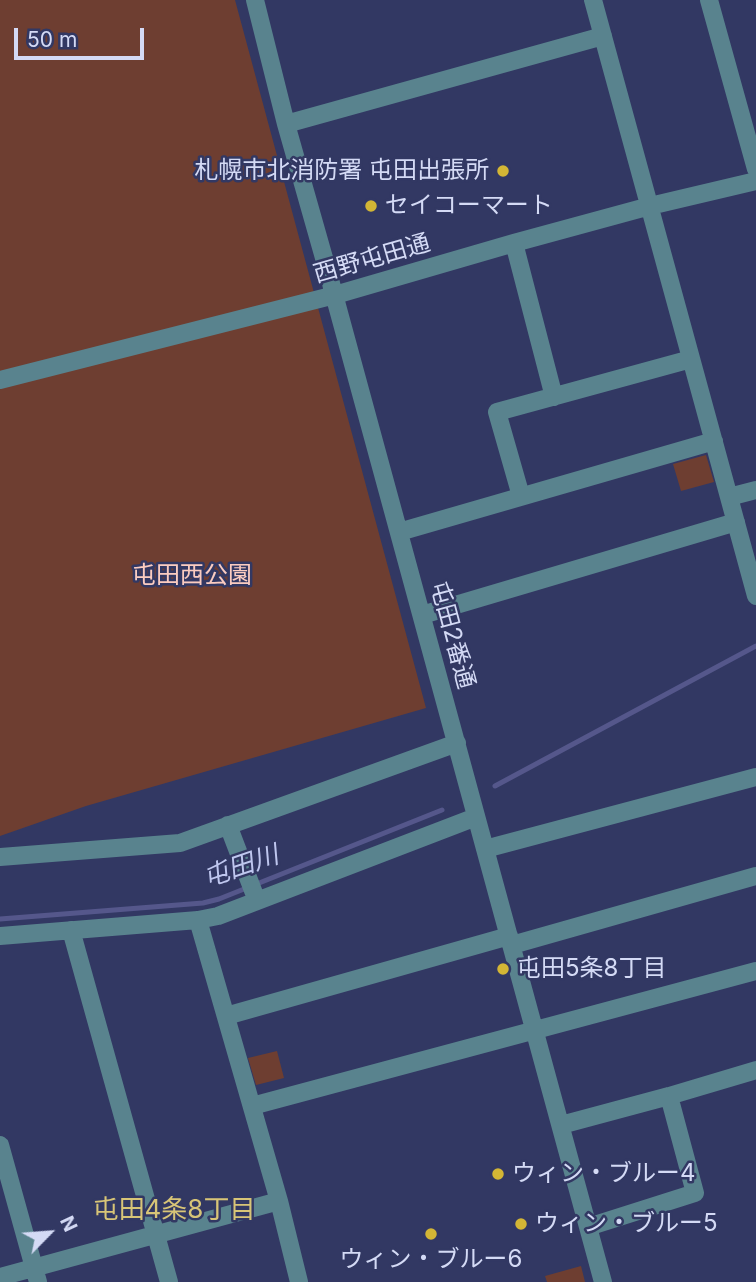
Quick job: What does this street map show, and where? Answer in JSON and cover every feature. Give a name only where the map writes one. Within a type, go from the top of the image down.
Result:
[{"type":"street","name":"屯田2番通","points":[[256,0],[286,124],[335,295],[603,1282]]},
{"type":"street","points":[[593,0],[756,596]]},
{"type":"street","points":[[709,0],[756,169]]},
{"type":"street","points":[[286,124],[603,36]]},
{"type":"street","name":"西野屯田通","points":[[0,380],[335,295],[650,206],[756,181]]},
{"type":"street","points":[[514,243],[554,397]]},
{"type":"street","points":[[521,496],[497,412],[691,359]]},
{"type":"street","points":[[399,532],[714,441]]},
{"type":"street","points":[[729,497],[756,490]]},
{"type":"street","points":[[422,615],[736,522]]},
{"type":"street","points":[[0,857],[180,843],[457,743]]},
{"type":"street","points":[[485,849],[756,777]]},
{"type":"street","points":[[0,936],[198,920],[218,916],[477,817]]},
{"type":"street","points":[[228,825],[257,901]]},
{"type":"street","points":[[226,1016],[756,876]]},
{"type":"street","points":[[198,920],[279,1201],[299,1282]]},
{"type":"street","points":[[71,930],[169,1282]]},
{"type":"street","points":[[252,1106],[756,971]]},
{"type":"street","points":[[561,1125],[756,1070]]},
{"type":"street","points":[[588,1227],[695,1193],[669,1096]]},
{"type":"street","points":[[0,1145],[36,1275]]},
{"type":"street","points":[[0,1277],[36,1275],[156,1235],[279,1201]]},
{"type":"green space","name":"屯田西公園","points":[[0,0],[235,0],[426,708],[86,806],[0,836]]},
{"type":"green space","points":[[706,455],[714,482],[681,491],[673,464]]},
{"type":"green space","points":[[277,1051],[284,1078],[256,1085],[248,1058]]},
{"type":"green space","points":[[581,1266],[585,1282],[547,1282],[545,1276]]},
{"type":"waterway","name":"屯田川","points":[[495,786],[756,646]]},
{"type":"waterway","name":"屯田川","points":[[0,919],[203,903],[442,810]]},
{"type":"place","name":"札幌市北消防署 屯田出張所","points":[[503,171]]},
{"type":"place","name":"セイコーマート","points":[[371,206]]},
{"type":"place","name":"屯田5条8丁目","points":[[503,969]]},
{"type":"place","name":"ウィン・ブルー4","points":[[498,1174]]},
{"type":"place","name":"ウィン・ブルー5","points":[[521,1224]]},
{"type":"place","name":"ウィン・ブルー6","points":[[431,1234]]},
{"type":"district","name":"屯田4条8丁目","points":[[174,1210]]}]
